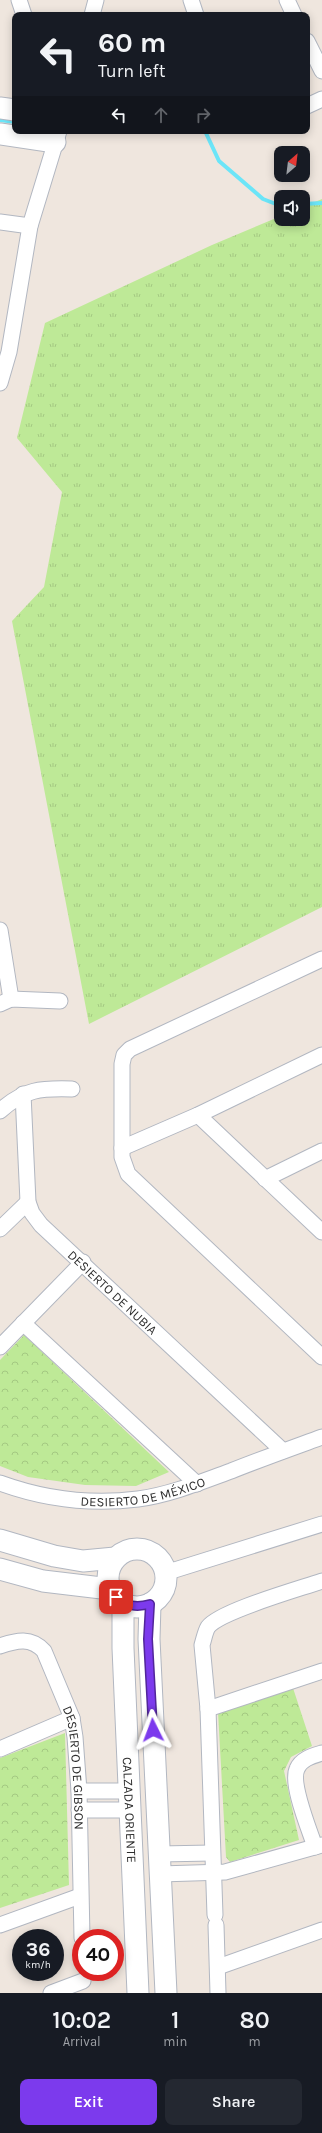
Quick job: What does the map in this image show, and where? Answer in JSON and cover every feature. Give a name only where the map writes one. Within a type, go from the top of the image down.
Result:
[{"type":"street","points":[[19,0],[23,12]]},
{"type":"street","points":[[93,12],[96,0]]},
{"type":"street","points":[[191,0],[195,12]]},
{"type":"street","points":[[287,0],[293,12]]},
{"type":"street","points":[[310,47],[322,71]]},
{"type":"street","points":[[310,105],[322,99]]},
{"type":"street","points":[[0,108],[12,110]]},
{"type":"street","points":[[0,134],[57,137],[30,226],[9,352],[0,383]]},
{"type":"street","points":[[0,222],[30,226]]},
{"type":"street","points":[[0,930],[5,1002],[60,1001]]},
{"type":"street","points":[[322,959],[130,1049],[124,1055],[122,1064],[122,1148],[123,1165],[128,1174],[322,1357]]},
{"type":"street","points":[[122,1148],[198,1115],[322,1055]]},
{"type":"street","points":[[0,1111],[23,1094],[36,1089],[72,1089]]},
{"type":"street","name":"DESIERTO DE NUBIA","points":[[23,1094],[28,1202],[32,1214],[283,1451]]},
{"type":"street","points":[[198,1115],[322,1232]]},
{"type":"street","points":[[265,1179],[322,1151]]},
{"type":"street","points":[[0,1229],[28,1202]]},
{"type":"street","points":[[0,1347],[83,1262]]},
{"type":"street","points":[[23,1323],[197,1484]]},
{"type":"street","name":"DESIERTO DE MÉXICO","points":[[0,1483],[20,1491],[48,1497],[105,1501],[139,1498],[197,1484],[322,1437]]},
{"type":"street","points":[[165,1573],[322,1524]]},
{"type":"street","points":[[0,1540],[54,1556],[83,1561],[115,1558]]},
{"type":"street","points":[[0,1569],[43,1581],[117,1596],[141,1606],[150,1604],[163,1591],[165,1573],[160,1561],[149,1552],[131,1549],[122,1552],[115,1558],[108,1573],[117,1596]]},
{"type":"street","points":[[218,1993],[208,1709],[202,1645],[208,1627],[227,1614],[322,1581]]},
{"type":"street","name":"CALZADA ORIENTE","points":[[117,1596],[123,1648],[138,1993]]},
{"type":"street","name":"CALZADA ORIENTE","points":[[150,1604],[148,1639],[166,1993]]},
{"type":"street","name":"DESIERTO DE GIBSON","points":[[0,1646],[22,1640],[30,1641],[39,1646],[44,1652],[72,1718],[77,1749],[79,1791],[82,1929]]},
{"type":"street","points":[[208,1709],[322,1671]]},
{"type":"street","points":[[0,1749],[72,1718]]},
{"type":"street","points":[[159,1864],[213,1873],[247,1867],[319,1846],[295,1777],[301,1763],[307,1758],[322,1753]]},
{"type":"street","points":[[79,1791],[129,1800],[156,1800]]},
{"type":"street","points":[[79,1810],[129,1800]]},
{"type":"street","points":[[132,1865],[159,1864],[212,1853]]},
{"type":"street","points":[[0,1925],[80,1896]]},
{"type":"street","points":[[218,1967],[322,1930]]},
{"type":"street","points":[[51,1993],[84,1982]]},
{"type":"green space","points":[[322,199],[322,907],[89,1024],[12,621],[44,587],[62,492],[17,438],[45,323],[212,245],[274,219],[274,226],[310,226],[310,204]]},
{"type":"green space","points":[[24,1335],[169,1472],[136,1486],[85,1485],[28,1477],[0,1466],[0,1360]]},
{"type":"green space","points":[[293,1688],[312,1746],[291,1757],[284,1771],[299,1840],[230,1862],[226,1857],[218,1712]]},
{"type":"green space","points":[[65,1733],[69,1885],[0,1908],[0,1758]]},
{"type":"waterway","points":[[0,120],[12,122]]},
{"type":"waterway","points":[[206,134],[219,161],[263,199],[274,203]]},
{"type":"waterway","points":[[310,204],[322,203]]},
{"type":"route","points":[[116,1597],[123,1603],[132,1606],[150,1604],[148,1639],[153,1730]]}]
